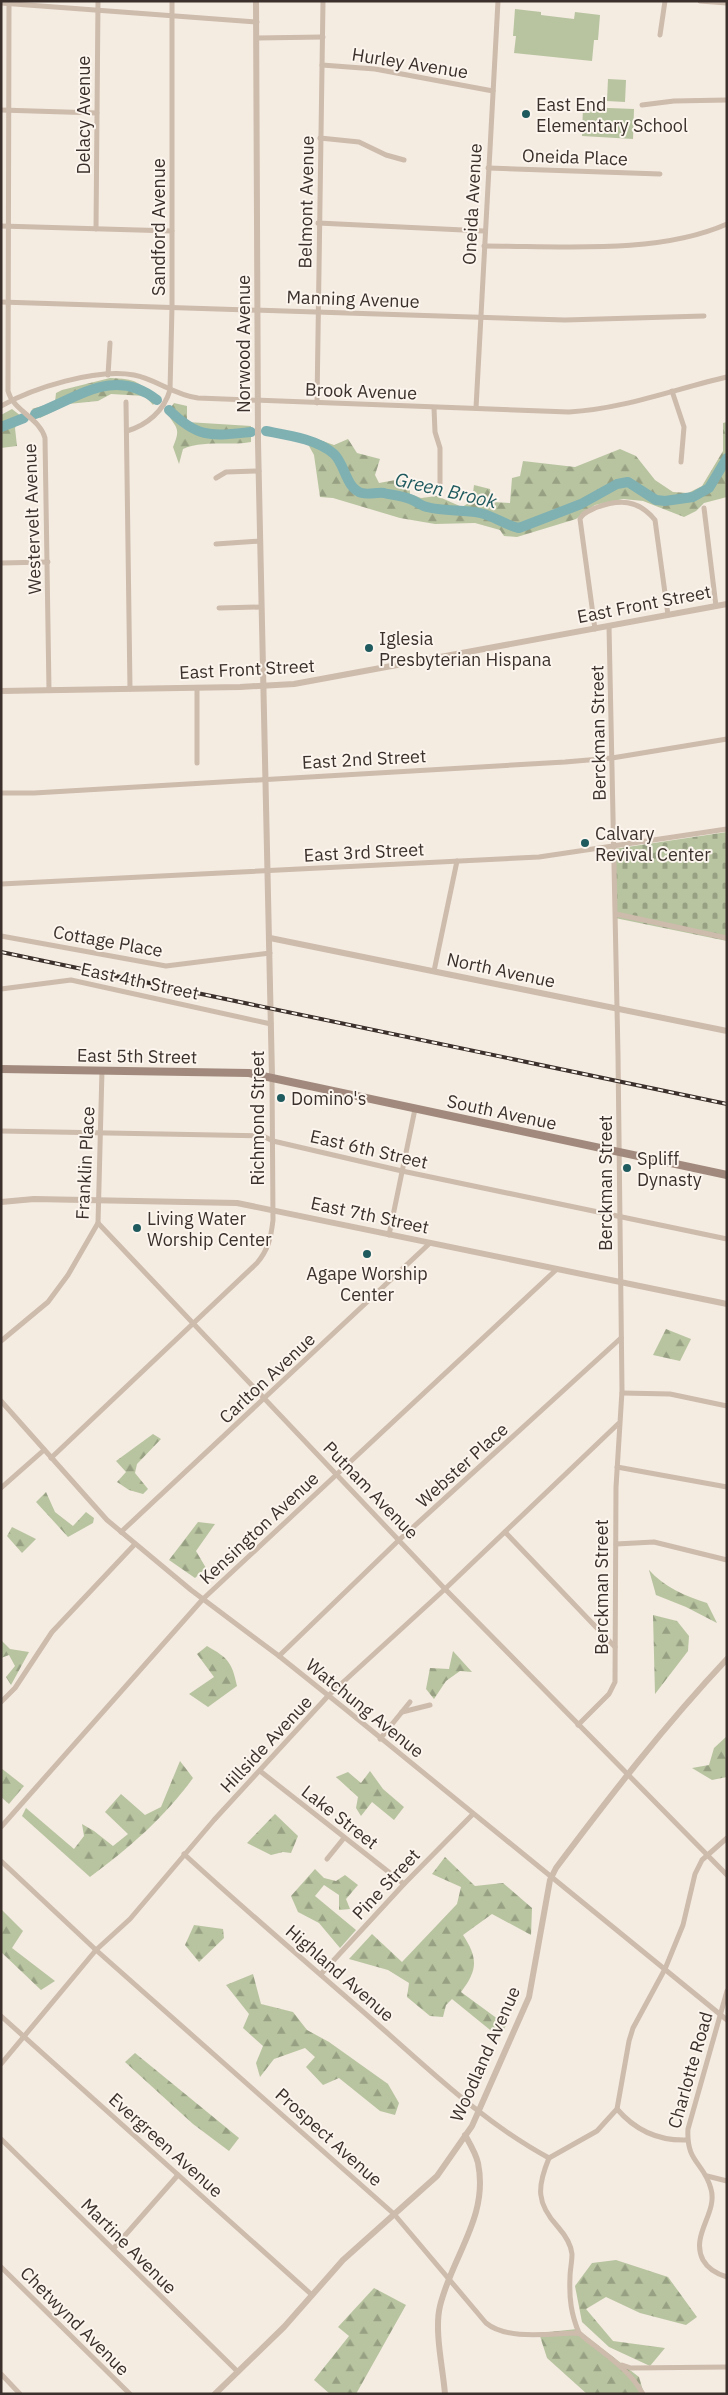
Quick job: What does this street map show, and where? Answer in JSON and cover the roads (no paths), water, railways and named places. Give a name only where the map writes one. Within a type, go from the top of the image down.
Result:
[{"type":"main road","name":"East 5th Street","points":[[1,1068],[248,1073],[272,1077]]},
{"type":"main road","name":"South Avenue","points":[[272,1077],[415,1110],[727,1175]]},
{"type":"street","name":"Delacy Avenue","points":[[96,229],[98,1]]},
{"type":"street","name":"Sandford Avenue","points":[[127,431],[143,425],[158,412],[168,398],[170,390],[172,307],[172,1]]},
{"type":"street","name":"Norwood Avenue","points":[[256,1],[258,442],[264,686]]},
{"type":"street","name":"Belmont Avenue","points":[[317,403],[318,223],[323,1]]},
{"type":"street","name":"Oneida Avenue","points":[[476,408],[484,231],[498,1]]},
{"type":"street","points":[[660,34],[665,1]]},
{"type":"street","points":[[700,1],[727,3]]},
{"type":"street","points":[[9,2],[8,226],[4,302],[8,391],[11,401]]},
{"type":"street","points":[[1,3],[98,8],[256,22]]},
{"type":"street","points":[[257,38],[323,37]]},
{"type":"street","name":"Hurley Avenue","points":[[322,65],[375,69],[493,91]]},
{"type":"street","points":[[642,105],[674,101],[727,100]]},
{"type":"street","points":[[1,110],[97,114]]},
{"type":"street","points":[[320,138],[359,142],[386,155],[404,160]]},
{"type":"street","name":"Oneida Place","points":[[488,168],[660,174]]},
{"type":"street","points":[[318,223],[484,231]]},
{"type":"street","points":[[484,246],[619,246],[704,234],[727,224]]},
{"type":"street","points":[[1,226],[172,230]]},
{"type":"street","name":"Manning Avenue","points":[[4,302],[565,320],[704,316]]},
{"type":"street","points":[[108,375],[110,343]]},
{"type":"street","name":"Brook Avenue","points":[[1,406],[48,387],[108,375],[134,375],[149,379],[185,396],[198,398],[434,408],[585,411],[635,401],[727,377]]},
{"type":"street","points":[[672,391],[684,427],[681,462]]},
{"type":"street","name":"Westervelt Avenue","points":[[11,401],[33,421],[40,429],[44,438],[48,562],[49,690]]},
{"type":"street","points":[[126,402],[130,689]]},
{"type":"street","points":[[434,408],[435,432],[440,448],[440,485]]},
{"type":"street","points":[[216,478],[226,472],[259,471]]},
{"type":"street","points":[[595,629],[580,519],[586,512],[613,502],[627,501],[639,504],[655,520],[668,615]]},
{"type":"street","points":[[704,508],[716,606]]},
{"type":"street","points":[[216,544],[260,540]]},
{"type":"street","points":[[1,563],[48,562]]},
{"type":"street","name":"East Front Street","points":[[1,690],[264,686],[322,680],[727,604]]},
{"type":"street","points":[[219,608],[261,607]]},
{"type":"street","name":"Berckman Street","points":[[578,1725],[609,1694],[615,1682],[618,1424],[622,1393],[616,914],[609,626]]},
{"type":"street","name":"Richmond Street","points":[[51,1458],[257,1263],[265,1253],[270,1240],[273,1208],[272,1024],[264,686]]},
{"type":"street","points":[[196,688],[197,763]]},
{"type":"street","name":"East 2nd Street","points":[[1,793],[612,758],[727,740]]},
{"type":"street","name":"East 3rd Street","points":[[1,884],[539,857],[727,829]]},
{"type":"street","points":[[434,971],[456,861]]},
{"type":"street","points":[[616,914],[727,938]]},
{"type":"street","name":"Cottage Place","points":[[1,936],[166,966],[270,953]]},
{"type":"street","name":"North Avenue","points":[[270,938],[727,1031]]},
{"type":"street","name":"East 4th Street","points":[[1,989],[71,980],[272,1024]]},
{"type":"street","name":"Franklin Place","points":[[1,1341],[48,1302],[68,1275],[98,1223],[102,1070]]},
{"type":"street","points":[[389,1235],[415,1110]]},
{"type":"street","name":"East 6th Street","points":[[1,1131],[263,1136],[273,1141],[402,1171],[727,1239]]},
{"type":"street","name":"East 7th Street","points":[[1,1202],[34,1199],[100,1199],[238,1203],[273,1208],[389,1235],[727,1304]]},
{"type":"street","name":"Putnam Avenue","points":[[98,1223],[445,1589],[626,1774]]},
{"type":"street","name":"Carlton Avenue","points":[[121,1532],[430,1243]]},
{"type":"street","name":"Kensington Avenue","points":[[1,1827],[203,1599],[556,1269]]},
{"type":"street","name":"Webster Place","points":[[279,1656],[400,1540],[621,1338]]},
{"type":"street","points":[[622,1393],[670,1394],[727,1406]]},
{"type":"street","name":"Watchung Avenue","points":[[1,1401],[107,1520],[135,1544],[203,1599],[279,1656],[727,2020]]},
{"type":"street","name":"Hillside Avenue","points":[[1,2064],[25,2038],[96,1950],[130,1919],[184,1854],[328,1696],[445,1589],[618,1424]]},
{"type":"street","points":[[1,1488],[44,1450]]},
{"type":"street","points":[[617,1466],[727,1487]]},
{"type":"street","points":[[505,1532],[615,1647]]},
{"type":"street","points":[[616,1544],[654,1542],[727,1560]]},
{"type":"street","points":[[1,1702],[15,1688],[52,1632],[135,1544]]},
{"type":"street","name":"Woodland Avenue","points":[[215,2394],[284,2326],[343,2260],[436,2176],[466,2135],[529,1998],[550,1878],[626,1774],[690,1698],[727,1659]]},
{"type":"street","points":[[380,1739],[410,1702]]},
{"type":"street","points":[[402,1712],[430,1705]]},
{"type":"street","name":"Lake Street","points":[[260,1771],[404,1884]]},
{"type":"street","points":[[626,1774],[727,1875]]},
{"type":"street","name":"Pine Street","points":[[321,1974],[404,1884],[473,1814]]},
{"type":"street","points":[[327,1859],[344,1838]]},
{"type":"street","points":[[727,1838],[707,1855],[695,1874],[683,1925],[665,1970],[629,2041],[617,2109],[597,2131],[549,2158],[543,2172],[540,2199],[549,2217],[564,2234],[569,2243],[572,2254],[570,2304],[579,2333],[596,2348],[622,2365],[631,2368],[727,2367]]},
{"type":"street","name":"Highland Avenue","points":[[184,1854],[254,1918],[321,1974],[478,2112],[525,2145],[549,2158]]},
{"type":"street","name":"Prospect Avenue","points":[[1,1860],[96,1950],[394,2214],[494,2329],[508,2334],[579,2333]]},
{"type":"street","name":"Charlotte Road","points":[[617,2109],[628,2121],[649,2134],[664,2139],[687,2140],[688,2129],[727,1991]]},
{"type":"street","name":"Evergreen Avenue","points":[[1,2016],[312,2295]]},
{"type":"street","points":[[445,2394],[438,2318],[448,2277],[472,2226],[480,2199],[478,2161],[466,2135]]},
{"type":"street","name":"Martine Avenue","points":[[1,2139],[238,2372]]},
{"type":"street","points":[[687,2140],[689,2152],[706,2176],[712,2190],[712,2202],[699,2238],[698,2251],[705,2264],[714,2273],[727,2278]]},
{"type":"street","points":[[113,2250],[178,2175]]},
{"type":"street","points":[[706,2176],[727,2181]]},
{"type":"street","name":"Chetwynd Avenue","points":[[1,2267],[130,2394]]},
{"type":"street","points":[[622,2365],[644,2394]]},
{"type":"street","points":[[1,2374],[20,2394]]},
{"type":"waterway","name":"Green Brook","points":[[35,414],[96,388],[111,385],[141,390],[157,400]]},
{"type":"waterway","name":"Green Brook","points":[[169,410],[198,431],[215,434],[251,432]]},
{"type":"waterway","name":"Green Brook","points":[[1,427],[24,418]]},
{"type":"waterway","name":"Green Brook","points":[[266,431],[302,438],[327,449],[338,458],[352,487],[362,493],[384,493],[407,498],[434,509],[480,513],[519,528],[581,504],[617,484],[628,482],[656,500],[665,501],[693,497],[709,488],[727,458]]},
{"type":"railway","points":[[1,952],[727,1104]]},
{"type":"place","name":"East End Elementary School","points":[[526,114]]},
{"type":"place","name":"Iglesia Presbyterian Hispana","points":[[369,648]]},
{"type":"place","name":"Calvary Revival Center","points":[[585,843]]},
{"type":"place","name":"Domino's","points":[[281,1098]]},
{"type":"place","name":"Spliff Dynasty","points":[[627,1168]]},
{"type":"place","name":"Living Water Worship Center","points":[[137,1228]]},
{"type":"place","name":"Agape Worship Center","points":[[367,1254]]}]
